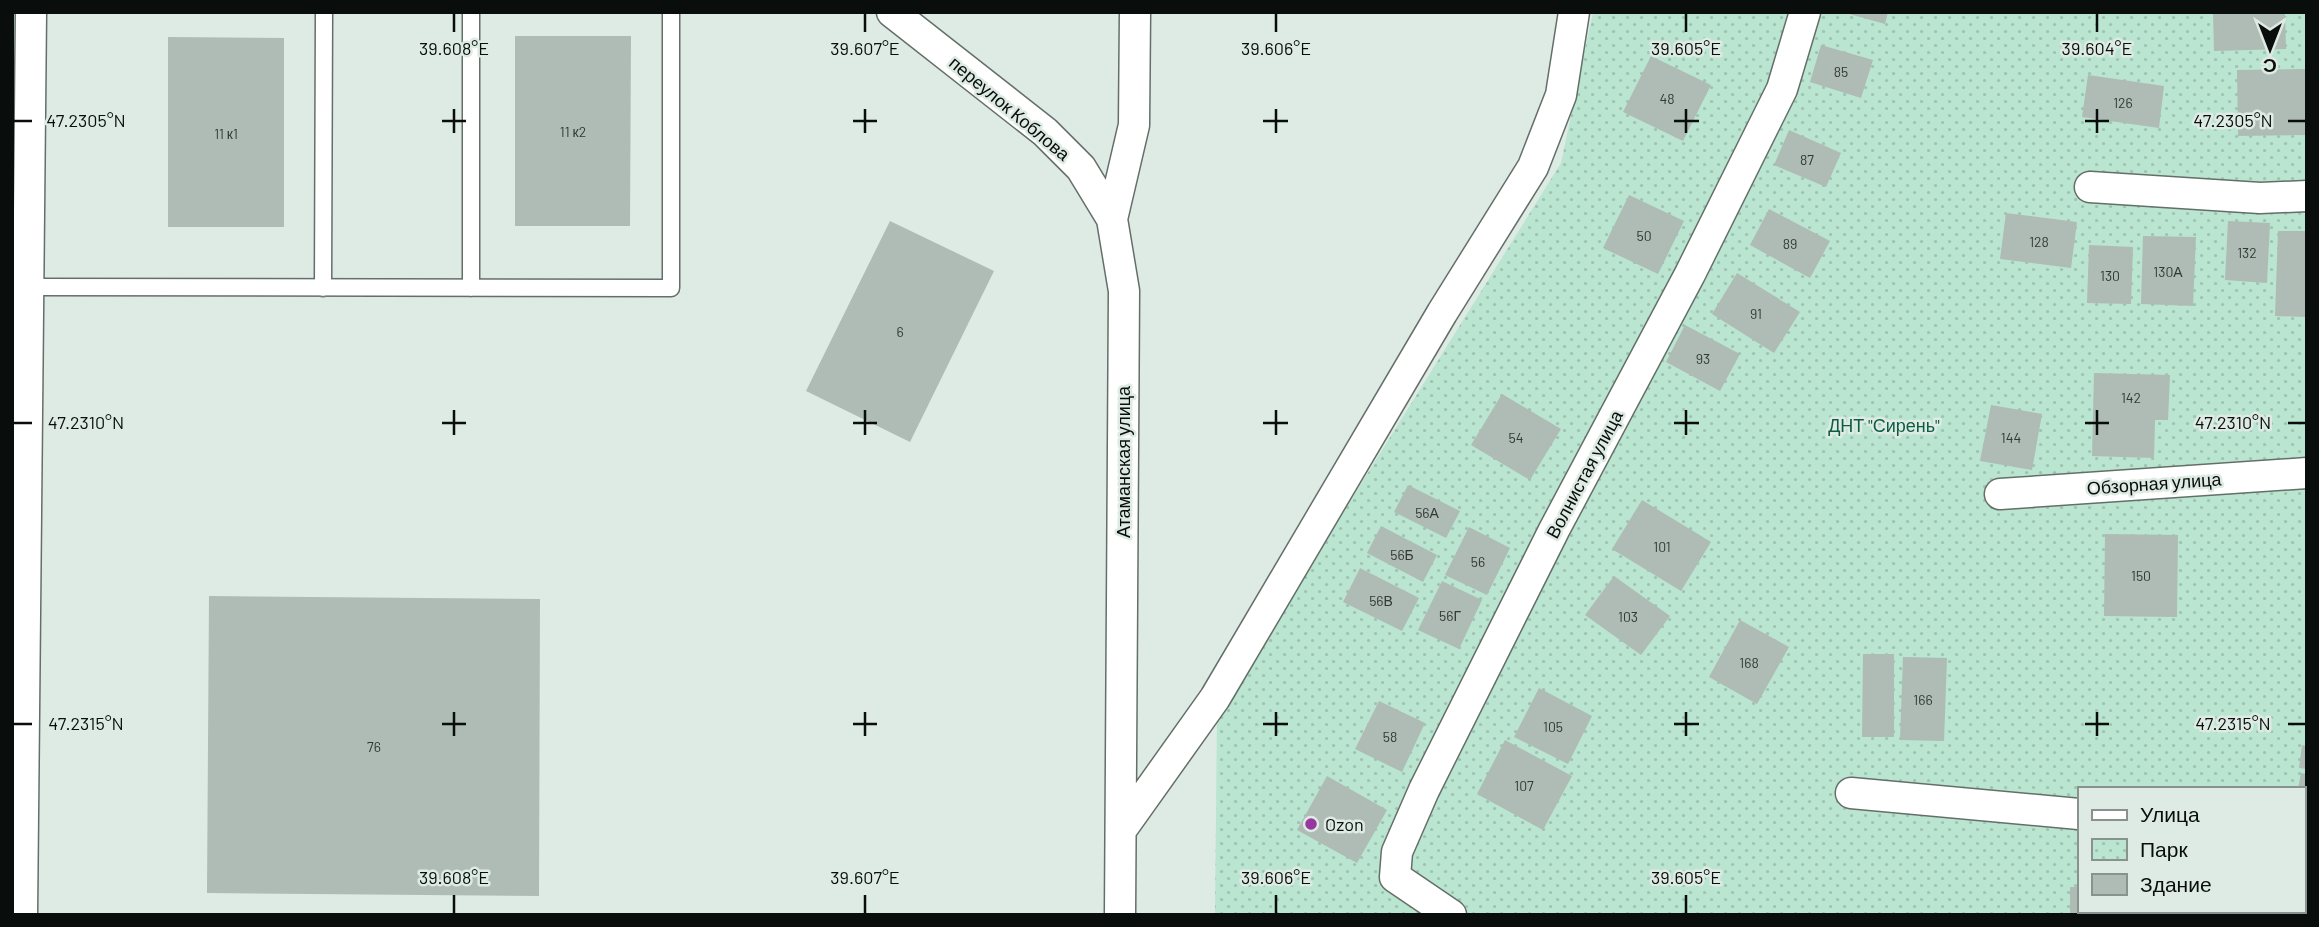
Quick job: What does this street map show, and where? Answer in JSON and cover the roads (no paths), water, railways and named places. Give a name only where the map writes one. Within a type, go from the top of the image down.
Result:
[{"type":"street","points":[[22,915],[30,12]]},
{"type":"street","name":"переулок Коблова","points":[[892,12],[1045,132],[1081,168],[1112,219]]},
{"type":"street","name":"Атаманская улица","points":[[1120,915],[1124,290],[1112,219],[1134,125],[1135,12]]},
{"type":"street","points":[[1121,830],[1215,698],[1441,313],[1534,167],[1561,95],[1574,12]]},
{"type":"street","name":"Волнистая улица","points":[[1451,915],[1395,877],[1397,852],[1424,790],[1554,530],[1690,274],[1782,89],[1805,12]]},
{"type":"street","points":[[2090,187],[2260,198],[2307,197]]},
{"type":"street","name":"Обзорная улица","points":[[2000,494],[2307,473]]},
{"type":"street","points":[[1851,793],[2078,814]]},
{"type":"lane","points":[[323,288],[324,12]]},
{"type":"lane","points":[[471,12],[471,288]]},
{"type":"lane","points":[[28,287],[671,288],[671,12]]},
{"type":"place","name":"Ozon","points":[[1311,824]]},
{"type":"park label","name":"ДНТ \"Сирень\"","points":[[1884,425]]}]
